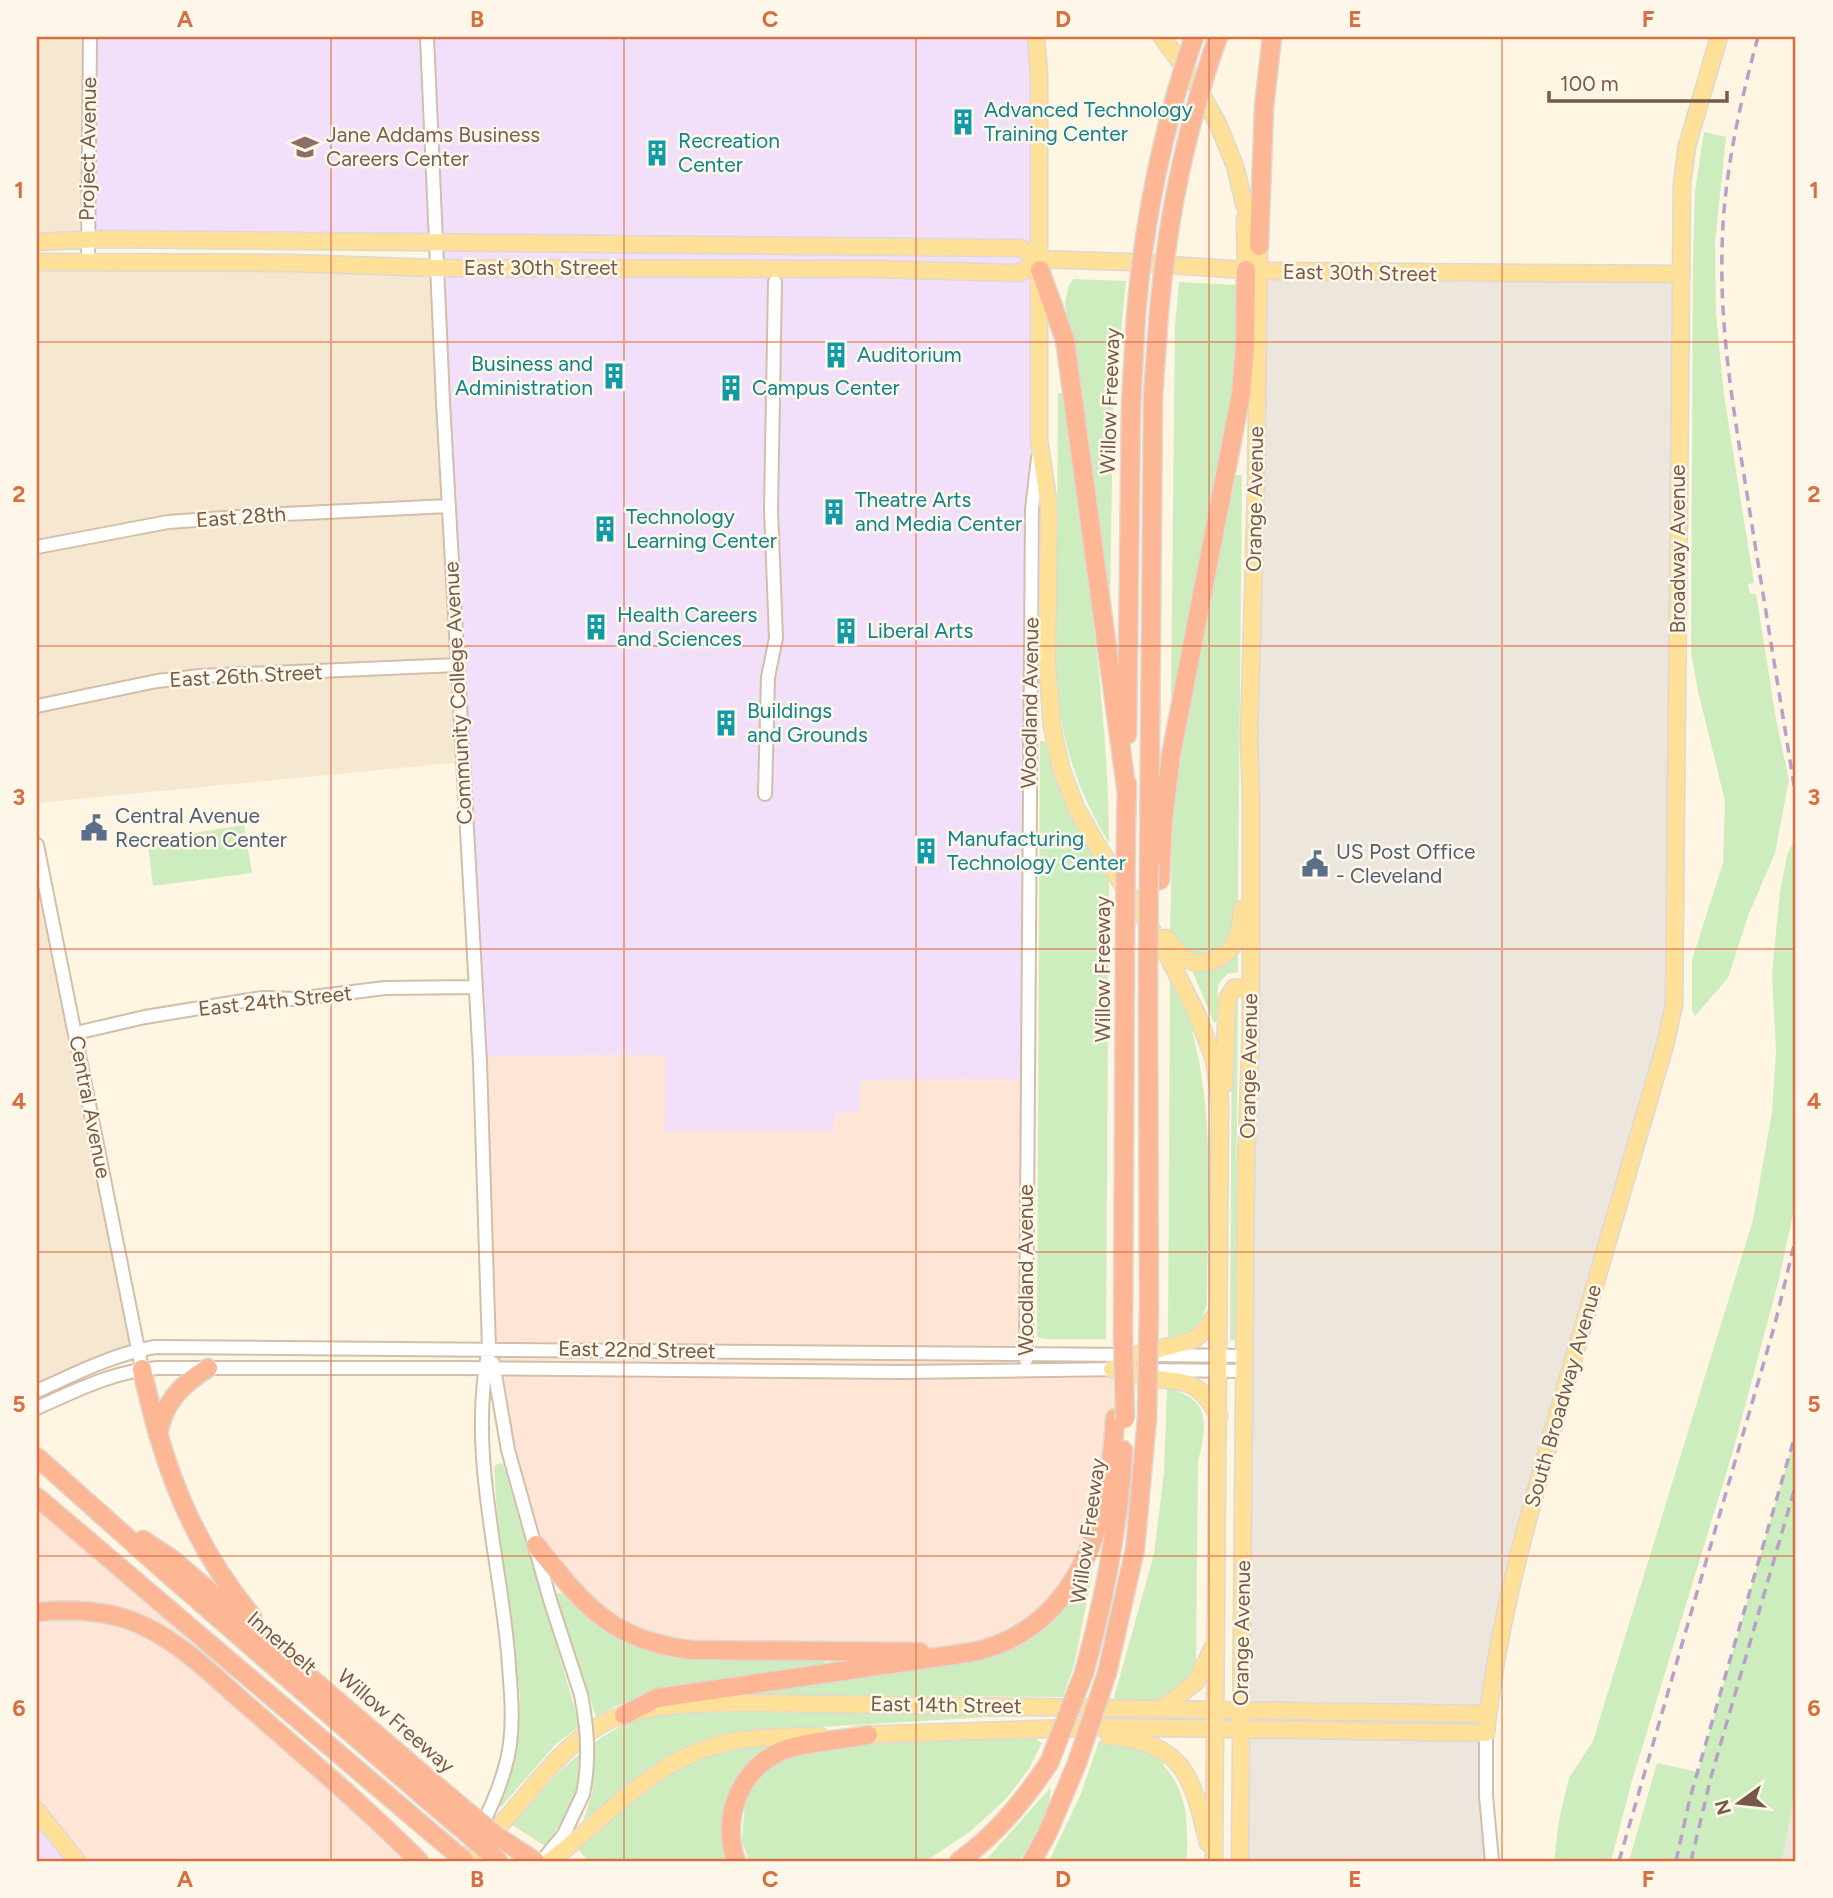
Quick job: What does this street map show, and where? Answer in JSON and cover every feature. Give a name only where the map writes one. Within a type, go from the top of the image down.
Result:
[{"type":"highway","name":"Willow Freeway","points":[[959,1861],[1008,1817],[1049,1763],[1084,1674],[1112,1550],[1118,1507],[1123,1334],[1130,446],[1136,315],[1153,186],[1173,102],[1194,37]]},
{"type":"highway","points":[[1259,246],[1264,107],[1272,37]]},
{"type":"highway","name":"Willow Freeway","points":[[1154,873],[1153,396],[1158,312],[1169,225],[1185,139],[1215,45]]},
{"type":"highway","points":[[1040,265],[1065,340],[1127,794]]},
{"type":"highway","points":[[1032,1861],[1052,1824],[1077,1763],[1107,1673],[1135,1549],[1147,1418],[1150,1222],[1157,1115],[1153,985],[1154,873],[1173,743],[1241,394],[1252,271]]},
{"type":"highway","points":[[158,1438],[170,1401],[187,1382],[208,1368]]},
{"type":"highway","points":[[142,1369],[158,1438],[174,1488],[205,1549],[243,1605],[292,1660]]},
{"type":"highway","points":[[624,1715],[657,1698],[973,1652],[1000,1644],[1026,1631],[1048,1613],[1069,1588],[1084,1560],[1101,1511],[1120,1419]]},
{"type":"highway","name":"Innerbelt","points":[[37,1457],[161,1568],[427,1788],[499,1861]]},
{"type":"highway","points":[[37,1497],[462,1861]]},
{"type":"highway","name":"Willow Freeway","points":[[96,1509],[172,1559],[292,1660],[427,1788],[535,1861]]},
{"type":"highway","points":[[536,1545],[590,1609],[618,1629],[662,1645],[692,1650],[973,1652]]},
{"type":"highway","points":[[37,1612],[66,1611],[119,1616],[162,1636],[223,1684],[392,1830]]},
{"type":"highway","points":[[173,1614],[235,1682],[346,1777],[420,1861]]},
{"type":"highway","points":[[736,1861],[731,1835],[732,1812],[745,1781],[760,1765],[788,1749],[868,1735]]},
{"type":"main road","name":"Woodland Avenue","points":[[1036,37],[1040,75],[1039,440]]},
{"type":"main road","points":[[1040,75],[1048,37]]},
{"type":"main road","points":[[1161,37],[1196,84],[1235,166],[1259,246],[1252,271]]},
{"type":"main road","name":"Broadway Avenue","points":[[1659,1064],[1670,1026],[1675,984],[1681,274],[1685,160],[1719,37]]},
{"type":"main road","points":[[1244,203],[1252,271]]},
{"type":"main road","name":"East 30th Street","points":[[37,242],[87,239],[1020,248],[1040,265]]},
{"type":"main road","name":"East 30th Street","points":[[37,262],[292,263],[436,268],[860,269],[1020,273],[1040,265],[1128,262],[1252,271],[1681,274]]},
{"type":"main road","name":"Orange Avenue","points":[[1240,1861],[1251,986],[1249,736],[1256,490],[1252,271]]},
{"type":"main road","name":"Orange Avenue","points":[[1039,440],[1049,507],[1048,682],[1056,748],[1076,808],[1174,965],[1204,1030],[1214,1059],[1220,1101],[1213,1861]]},
{"type":"main road","points":[[1130,895],[1178,953],[1188,961],[1213,961],[1233,948],[1241,928],[1242,799],[1249,736]]},
{"type":"main road","points":[[1221,1123],[1227,999],[1234,988],[1251,986]]},
{"type":"main road","name":"South Broadway Avenue","points":[[1486,1733],[1500,1639],[1530,1515],[1659,1064]]},
{"type":"main road","points":[[1136,1355],[1193,1340],[1203,1332],[1219,1311]]},
{"type":"main road","points":[[1112,1369],[1187,1382],[1204,1395],[1219,1416]]},
{"type":"main road","points":[[1161,1708],[1196,1682],[1216,1638]]},
{"type":"main road","name":"East 14th Street","points":[[462,1861],[501,1824],[565,1752],[603,1725],[624,1715],[669,1706],[738,1703],[1488,1714]]},
{"type":"main road","name":"East 14th Street","points":[[550,1861],[638,1786],[668,1766],[715,1746],[761,1738],[1105,1727],[1486,1733]]},
{"type":"main road","points":[[1040,1729],[1134,1739],[1154,1746],[1171,1757],[1183,1769],[1194,1788],[1213,1861]]},
{"type":"main road","points":[[37,1811],[77,1861]]},
{"type":"street","name":"Project Avenue","points":[[88,262],[90,37]]},
{"type":"street","name":"Community College Avenue","points":[[427,37],[436,268],[484,1172],[490,1368]]},
{"type":"street","points":[[765,794],[768,674],[776,638],[771,510],[775,282]]},
{"type":"street","name":"Woodland Avenue","points":[[1025,1371],[1032,509],[1039,440]]},
{"type":"street","name":"East 28th","points":[[37,547],[168,523],[265,515],[448,506]]},
{"type":"street","name":"East 26th Street","points":[[37,706],[157,681],[200,676],[457,665]]},
{"type":"street","name":"Central Avenue","points":[[37,845],[142,1369]]},
{"type":"street","name":"East 24th Street","points":[[76,1033],[145,1017],[262,998],[296,999],[385,988],[475,986]]},
{"type":"street","name":"East 22nd Street","points":[[37,1391],[111,1359],[138,1350],[164,1347],[1026,1353],[1136,1355],[1219,1363]]},
{"type":"street","name":"East 22nd Street","points":[[37,1408],[103,1379],[142,1369],[490,1368],[901,1372],[1112,1369],[1245,1363]]},
{"type":"street","points":[[490,1368],[508,1450],[581,1695],[588,1730],[587,1775],[583,1794],[564,1834],[542,1861]]},
{"type":"street","points":[[462,1861],[488,1813],[509,1746],[512,1707],[484,1458],[482,1396],[490,1368]]},
{"type":"street","points":[[1486,1733],[1486,1796],[1492,1861]]},
{"type":"shaded area","points":[[37,37],[90,37],[87,239],[37,242]]},
{"type":"shaded area","points":[[90,37],[1036,37],[1039,75],[1028,1079],[861,1080],[859,1112],[834,1113],[834,1131],[665,1131],[665,1055],[479,1056],[435,242],[87,239]]},
{"type":"shaded area","points":[[37,262],[436,268],[462,762],[37,803]]},
{"type":"shaded area","points":[[1259,271],[1681,274],[1675,983],[1491,1685],[1492,1861],[1240,1861]]},
{"type":"shaded area","points":[[37,845],[138,1350],[37,1391]]},
{"type":"shaded area","points":[[666,1055],[665,1131],[834,1131],[834,1113],[860,1080],[1028,1079],[1025,1370],[1112,1369],[1115,1418],[1106,1489],[1059,1602],[973,1652],[692,1650],[633,1636],[536,1545],[500,1395],[485,1368],[479,1056]]},
{"type":"shaded area","points":[[37,1497],[173,1614],[235,1682],[346,1777],[394,1827],[421,1861],[77,1861],[37,1811]]},
{"type":"shaded area","points":[[1796,1790],[1796,1861],[1782,1861]]},
{"type":"shaded area","points":[[37,1812],[77,1861],[37,1861]]},
{"type":"green space","points":[[1704,132],[1726,137],[1715,243],[1716,314],[1724,395],[1754,583],[1748,584],[1750,594],[1756,594],[1776,719],[1789,780],[1775,853],[1748,916],[1728,978],[1695,1016],[1692,1010],[1692,960],[1723,863],[1725,801],[1691,652],[1693,256],[1695,191]]},
{"type":"green space","points":[[1074,279],[1126,281],[1113,410],[1110,608],[1065,303],[1069,285]]},
{"type":"green space","points":[[1179,282],[1238,285],[1240,366],[1176,696],[1171,695],[1175,325]]},
{"type":"green space","points":[[1058,393],[1063,393],[1093,618],[1104,730],[1109,843],[1079,782],[1066,742],[1058,698]]},
{"type":"green space","points":[[1234,475],[1242,475],[1238,898],[1235,923],[1225,947],[1201,955],[1189,952],[1170,935],[1172,843],[1176,789]]},
{"type":"green space","points":[[1040,741],[1045,741],[1056,778],[1079,830],[1109,878],[1106,1339],[1047,1339],[1037,1335]]},
{"type":"green space","points":[[244,825],[252,873],[153,886],[148,845],[194,833]]},
{"type":"green space","points":[[1796,836],[1796,1201],[1779,1279],[1733,1451],[1631,1784],[1611,1861],[1554,1861],[1559,1820],[1569,1778],[1593,1741],[1753,1220],[1772,1112],[1776,1052],[1772,974],[1780,892],[1787,855]]},
{"type":"green space","points":[[1236,954],[1238,972],[1227,974],[1218,985],[1217,1021],[1214,1023],[1192,970]]},
{"type":"green space","points":[[1170,974],[1196,1030],[1192,1032],[1204,1097],[1209,1201],[1205,1312],[1198,1325],[1189,1333],[1168,1339]]},
{"type":"green space","points":[[1238,997],[1234,1341],[1230,1339],[1232,1006]]},
{"type":"green space","points":[[1167,1389],[1192,1399],[1203,1415],[1203,1437],[1198,1461],[1196,1661],[1186,1680],[1158,1701],[1113,1701],[1154,1554],[1164,1472]]},
{"type":"green space","points":[[1796,1432],[1796,1790],[1782,1861],[1629,1861],[1657,1763],[1698,1772]]},
{"type":"green space","points":[[503,1464],[580,1726],[556,1744],[501,1807],[497,1804],[512,1766],[519,1725],[520,1696],[497,1513],[494,1466]]},
{"type":"green space","points":[[1093,1572],[1074,1665],[1063,1697],[758,1695],[758,1690],[971,1661],[992,1655],[1010,1648],[1041,1628]]},
{"type":"green space","points":[[564,1592],[629,1640],[824,1656],[825,1665],[663,1692],[629,1701],[596,1717],[556,1594]]},
{"type":"green space","points":[[679,1710],[1023,1712],[1023,1717],[754,1731],[717,1737],[676,1754],[644,1772],[583,1821],[593,1790],[577,1787],[565,1817],[545,1846],[512,1825],[570,1763],[603,1737],[641,1718]]},
{"type":"green space","points":[[1034,1738],[1042,1743],[1029,1769],[1006,1799],[971,1831],[926,1861],[749,1861],[742,1841],[745,1802],[753,1783],[774,1760],[818,1747]]},
{"type":"green space","points":[[1099,1741],[1134,1747],[1165,1761],[1163,1765],[1178,1787],[1185,1810],[1187,1861],[1049,1861],[1080,1796]]},
{"type":"green space","points":[[780,1743],[753,1761],[730,1861],[588,1861],[578,1849],[623,1808],[673,1771],[710,1754]]},
{"type":"green space","points":[[1050,1788],[1045,1815],[1019,1861],[985,1861]]},
{"type":"railway","points":[[1758,37],[1744,90],[1725,197],[1723,312],[1737,433],[1796,798]]},
{"type":"railway","points":[[1619,1861],[1775,1324],[1796,1237]]},
{"type":"railway","points":[[1676,1861],[1690,1798],[1796,1432]]},
{"type":"railway","points":[[1691,1861],[1711,1777],[1796,1484]]},
{"type":"place","name":"Advanced Technology Training Center","points":[[963,122]]},
{"type":"place","name":"Jane Addams Business Careers Center","points":[[305,147]]},
{"type":"place","name":"Recreation Center","points":[[657,153]]},
{"type":"place","name":"Auditorium","points":[[836,355]]},
{"type":"place","name":"Business and Administration","points":[[614,376]]},
{"type":"place","name":"Campus Center","points":[[731,388]]},
{"type":"place","name":"Theatre Arts and Media Center","points":[[834,512]]},
{"type":"place","name":"Technology Learning Center","points":[[605,529]]},
{"type":"place","name":"Health Careers and Sciences","points":[[596,627]]},
{"type":"place","name":"Liberal Arts","points":[[846,631]]},
{"type":"place","name":"Buildings and Grounds","points":[[726,723]]},
{"type":"place","name":"Central Avenue Recreation Center","points":[[94,828]]},
{"type":"place","name":"Manufacturing Technology Center","points":[[926,851]]},
{"type":"place","name":"US Post Office - Cleveland","points":[[1315,864]]}]
